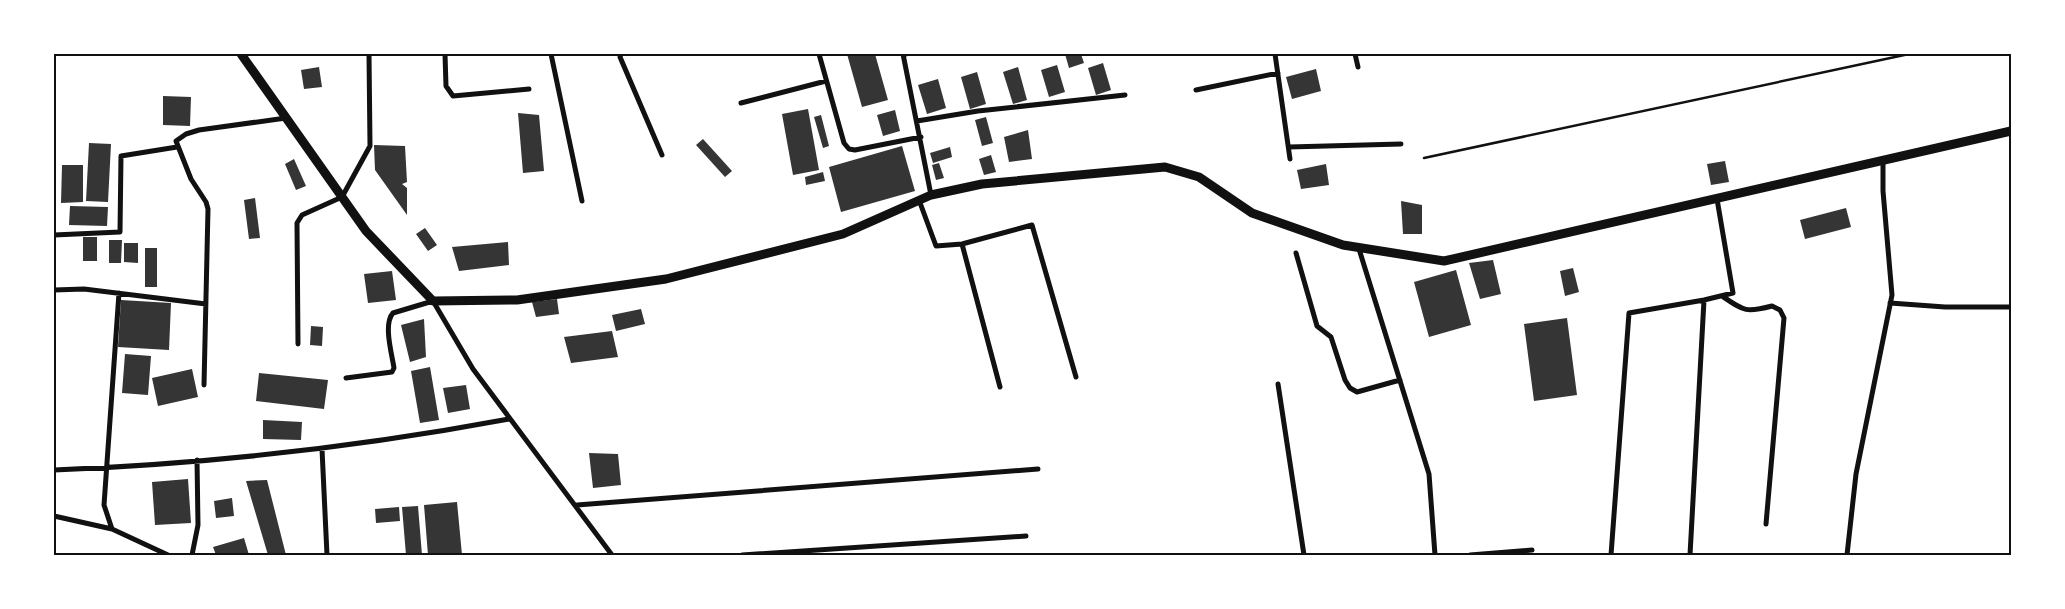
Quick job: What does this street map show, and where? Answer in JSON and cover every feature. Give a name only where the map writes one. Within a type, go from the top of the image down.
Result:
[{"type":"street","points":[[241,54],[366,231],[433,301],[473,369],[509,419],[577,505],[612,555]]},
{"type":"street","points":[[298,344],[297,223],[302,215],[342,197],[370,146],[369,54]]},
{"type":"street","points":[[445,54],[446,86],[453,96],[529,89]]},
{"type":"street","points":[[551,54],[582,201]]},
{"type":"street","points":[[621,54],[620,57],[662,155]]},
{"type":"street","points":[[819,54],[844,143],[849,148],[856,150],[921,137]]},
{"type":"street","points":[[906,54],[903,54],[931,195]]},
{"type":"street","points":[[1275,54],[1290,159]]},
{"type":"street","points":[[1355,54],[1358,67]]},
{"type":"street","points":[[1196,90],[1278,73]]},
{"type":"street","points":[[741,102],[826,81]]},
{"type":"street","points":[[917,121],[978,111],[1124,95]]},
{"type":"street","points":[[204,385],[208,209],[206,202],[191,179],[176,141],[186,134],[199,130],[286,118]]},
{"type":"street","points":[[346,378],[392,372],[394,368],[388,325],[389,317],[393,313],[433,301],[517,300],[666,279],[843,234],[931,195],[982,184],[1165,166],[1199,177],[1252,213],[1343,245],[1444,261],[1717,200],[2011,131]]},
{"type":"street","points":[[1289,147],[1401,144]]},
{"type":"street","points":[[54,234],[120,232],[121,156],[177,147]]},
{"type":"street","points":[[1846,555],[1856,474],[1892,295],[1882,161]]},
{"type":"street","points":[[919,200],[936,246],[962,244],[1032,225],[1076,378]]},
{"type":"street","points":[[1611,555],[1629,313],[1733,293],[1717,200]]},
{"type":"street","points":[[962,244],[1000,387]]},
{"type":"street","points":[[1359,249],[1429,474],[1435,555]]},
{"type":"street","points":[[1296,253],[1317,326],[1331,337],[1344,380],[1350,388],[1357,392],[1400,380]]},
{"type":"street","points":[[54,290],[84,288],[206,304]]},
{"type":"street","points":[[112,529],[104,505],[120,293]]},
{"type":"street","points":[[1722,296],[1742,310],[1755,310],[1772,306],[1780,310],[1784,318],[1766,524]]},
{"type":"street","points":[[1690,555],[1704,300]]},
{"type":"street","points":[[1890,303],[1945,307],[2011,307]]},
{"type":"street","points":[[1278,384],[1304,555]]},
{"type":"street","points":[[54,470],[106,468],[322,449],[509,419]]},
{"type":"street","points":[[322,449],[327,555]]},
{"type":"street","points":[[192,555],[198,525],[196,460]]},
{"type":"street","points":[[577,505],[1038,469]]},
{"type":"street","points":[[54,516],[112,529],[168,555]]},
{"type":"street","points":[[742,555],[1026,536]]},
{"type":"street","points":[[1470,555],[1532,550]]},
{"type":"path","points":[[1424,158],[1909,54]]},
{"type":"building","points":[[847,54],[875,54],[888,100],[862,107]]},
{"type":"building","points":[[1065,54],[1081,54],[1084,63],[1069,68]]},
{"type":"building","points":[[1103,63],[1111,90],[1096,95],[1088,68]]},
{"type":"building","points":[[1057,65],[1065,92],[1049,97],[1041,70]]},
{"type":"building","points":[[319,67],[322,87],[304,89],[301,70]]},
{"type":"building","points":[[1018,67],[1027,100],[1013,104],[1003,72]]},
{"type":"building","points":[[1316,69],[1321,91],[1292,99],[1286,77]]},
{"type":"building","points":[[977,72],[986,104],[970,109],[961,77]]},
{"type":"building","points":[[938,79],[946,108],[927,114],[918,85]]},
{"type":"building","points":[[163,96],[191,97],[190,126],[163,125]]},
{"type":"building","points":[[808,109],[819,170],[793,175],[782,114]]},
{"type":"building","points":[[895,110],[900,131],[883,136],[877,115]]},
{"type":"building","points":[[518,113],[539,115],[544,171],[523,173]]},
{"type":"building","points":[[821,115],[829,146],[823,148],[814,117]]},
{"type":"building","points":[[986,117],[993,143],[982,146],[975,120]]},
{"type":"building","points":[[1028,130],[1032,159],[1009,162],[1004,137]]},
{"type":"building","points":[[703,139],[732,171],[725,177],[696,145]]},
{"type":"building","points":[[89,143],[111,144],[108,202],[86,201]]},
{"type":"building","points":[[374,145],[405,146],[407,182],[402,184],[407,188],[407,215],[375,170]]},
{"type":"building","points":[[902,146],[915,191],[841,212],[829,167]]},
{"type":"building","points":[[950,147],[952,157],[933,163],[930,153]]},
{"type":"building","points":[[991,155],[996,172],[984,175],[979,159]]},
{"type":"building","points":[[294,159],[306,186],[296,190],[285,164]]},
{"type":"building","points":[[1725,161],[1729,182],[1711,185],[1707,164]]},
{"type":"building","points":[[939,163],[944,178],[936,180],[932,165]]},
{"type":"building","points":[[1326,164],[1329,185],[1301,189],[1297,170]]},
{"type":"building","points":[[62,165],[83,165],[83,202],[61,203]]},
{"type":"building","points":[[823,172],[825,181],[806,185],[805,177]]},
{"type":"building","points":[[255,198],[260,238],[249,239],[244,200]]},
{"type":"building","points":[[1401,201],[1422,205],[1422,234],[1403,234]]},
{"type":"building","points":[[70,206],[108,207],[107,226],[69,225]]},
{"type":"building","points":[[1846,208],[1851,227],[1805,239],[1800,220]]},
{"type":"building","points":[[425,228],[437,245],[428,251],[416,234]]},
{"type":"building","points":[[83,237],[97,237],[97,261],[83,261]]},
{"type":"building","points":[[109,240],[122,240],[121,263],[109,263]]},
{"type":"building","points":[[508,242],[509,265],[459,271],[452,247]]},
{"type":"building","points":[[124,243],[138,243],[138,263],[124,262]]},
{"type":"building","points":[[145,248],[157,248],[157,287],[145,287]]},
{"type":"building","points":[[1493,260],[1501,294],[1480,299],[1469,263]]},
{"type":"building","points":[[1573,268],[1579,292],[1565,296],[1560,271]]},
{"type":"building","points":[[1456,270],[1471,325],[1429,337],[1414,282]]},
{"type":"building","points":[[392,271],[396,300],[368,303],[364,274]]},
{"type":"building","points":[[557,299],[559,314],[536,317],[532,302]]},
{"type":"building","points":[[121,300],[171,303],[169,350],[118,347]]},
{"type":"building","points":[[641,309],[645,324],[616,331],[612,315]]},
{"type":"building","points":[[1567,318],[1577,395],[1534,401],[1524,324]]},
{"type":"building","points":[[424,319],[426,357],[410,362],[401,325]]},
{"type":"building","points":[[311,326],[323,327],[322,346],[310,345]]},
{"type":"building","points":[[612,331],[618,357],[571,363],[564,337]]},
{"type":"building","points":[[125,354],[151,356],[148,395],[122,393]]},
{"type":"building","points":[[430,367],[439,420],[420,423],[411,371]]},
{"type":"building","points":[[192,369],[198,397],[158,406],[152,378]]},
{"type":"building","points":[[259,373],[328,380],[324,409],[256,401]]},
{"type":"building","points":[[466,385],[470,409],[448,413],[443,388]]},
{"type":"building","points":[[263,420],[302,422],[301,440],[263,439]]},
{"type":"building","points":[[589,453],[618,454],[621,485],[593,488]]},
{"type":"building","points":[[188,479],[191,523],[155,525],[152,482]]},
{"type":"building","points":[[267,480],[286,555],[268,555],[246,481]]},
{"type":"building","points":[[232,498],[234,516],[216,518],[214,501]]},
{"type":"building","points":[[457,502],[462,555],[428,555],[424,505]]},
{"type":"building","points":[[418,506],[422,555],[406,555],[402,507]]},
{"type":"building","points":[[399,507],[400,521],[376,523],[375,509]]},
{"type":"building","points":[[244,538],[249,555],[216,555],[213,547]]}]
